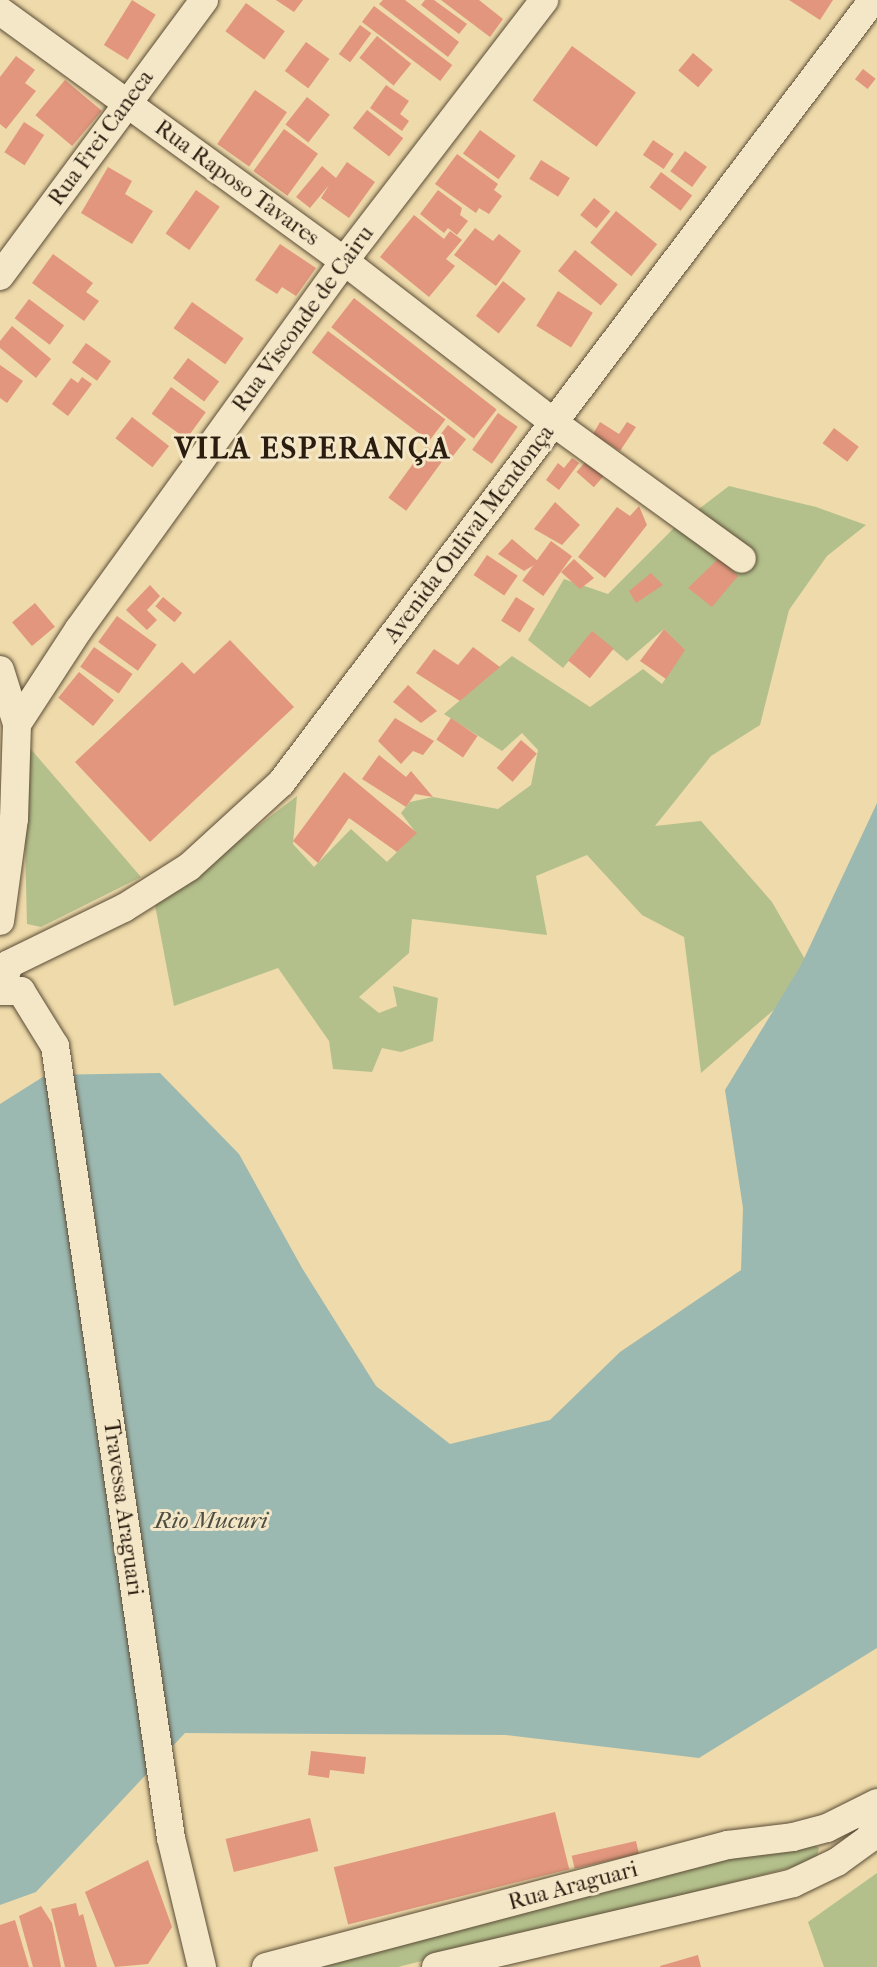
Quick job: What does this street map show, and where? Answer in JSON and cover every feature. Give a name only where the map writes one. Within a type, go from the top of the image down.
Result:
[{"type":"street","name":"Rua Frei Caneca","points":[[0,276],[204,0]]},
{"type":"street","name":"Rua Visconde de Cairu","points":[[17,724],[79,628],[344,261],[544,0]]},
{"type":"street","name":"Avenida Oulival Mendonça","points":[[55,1046],[21,991],[0,990],[9,964],[124,908],[189,867],[281,783],[873,0]]},
{"type":"street","name":"Rua Raposo Tavares","points":[[0,12],[344,261],[553,422],[742,559]]},
{"type":"street","points":[[0,670],[17,724],[14,819],[0,921]]},
{"type":"street","name":"Travessa Araguari","points":[[55,1046],[171,1838],[202,1967]]},
{"type":"street","name":"Rua Araguari","points":[[266,1967],[728,1844],[793,1837],[827,1828],[877,1803]]},
{"type":"street","points":[[827,1828],[874,1830]]},
{"type":"street","name":"Rua Araguari","points":[[436,1967],[793,1883],[837,1862],[874,1830]]},
{"type":"green space","points":[[729,486],[816,507],[866,525],[827,556],[789,610],[760,725],[711,756],[655,826],[701,821],[772,902],[814,975],[701,1073],[684,937],[642,915],[587,855],[536,876],[547,935],[412,919],[409,953],[359,997],[379,1013],[397,1006],[393,986],[438,998],[433,1041],[401,1052],[382,1048],[372,1072],[333,1069],[329,1041],[278,968],[174,1006],[155,905],[297,796],[293,844],[314,867],[351,829],[387,862],[416,833],[401,813],[410,802],[433,797],[498,809],[531,785],[538,750],[522,733],[502,751],[444,714],[512,656],[590,707],[643,669],[662,684],[684,650],[664,629],[627,661],[592,632],[563,668],[528,640],[564,579],[608,594],[674,528]]},
{"type":"green space","points":[[29,747],[141,877],[41,927],[27,924],[24,800]]},
{"type":"green space","points":[[805,1839],[819,1848],[817,1856],[805,1864],[398,1967],[305,1967]]},
{"type":"green space","points":[[877,1873],[877,1967],[824,1967],[808,1922]]},
{"type":"water","name":"Rio Mucuri","points":[[877,803],[877,1648],[699,1758],[506,1735],[185,1733],[36,1892],[0,1905],[0,1104],[46,1075],[160,1073],[239,1154],[302,1268],[376,1386],[450,1444],[550,1420],[620,1352],[741,1270],[743,1208],[725,1090],[801,965]]},
{"type":"building","points":[[132,0],[156,15],[128,60],[104,45]]},
{"type":"building","points":[[276,0],[303,0],[294,12]]},
{"type":"building","points":[[383,0],[405,0],[459,42],[448,57],[379,4]]},
{"type":"building","points":[[425,0],[434,0],[467,24],[459,34],[421,5]]},
{"type":"building","points":[[441,0],[479,0],[503,19],[490,37]]},
{"type":"building","points":[[789,0],[833,0],[820,20]]},
{"type":"building","points":[[246,3],[285,31],[264,60],[225,31]]},
{"type":"building","points":[[374,6],[452,65],[440,81],[362,22]]},
{"type":"building","points":[[360,25],[371,33],[350,62],[339,54]]},
{"type":"building","points":[[377,36],[411,64],[394,85],[359,58]]},
{"type":"building","points":[[306,42],[329,59],[308,88],[285,71]]},
{"type":"building","points":[[572,46],[636,92],[597,147],[533,100]]},
{"type":"building","points":[[693,53],[713,70],[698,87],[678,71]]},
{"type":"building","points":[[16,56],[35,70],[25,83],[36,91],[6,129],[0,124],[0,77]]},
{"type":"building","points":[[863,69],[876,79],[868,89],[855,79]]},
{"type":"building","points":[[65,80],[102,111],[72,146],[35,115]]},
{"type":"building","points":[[386,85],[409,101],[400,114],[409,121],[402,131],[370,108]]},
{"type":"building","points":[[255,90],[287,112],[249,166],[217,144]]},
{"type":"building","points":[[307,97],[330,115],[308,142],[285,125]]},
{"type":"building","points":[[367,110],[403,138],[389,156],[353,128]]},
{"type":"building","points":[[24,122],[44,135],[25,165],[4,152]]},
{"type":"building","points":[[284,129],[318,154],[287,196],[253,171]]},
{"type":"building","points":[[480,130],[516,156],[499,179],[463,153]]},
{"type":"building","points":[[653,140],[674,154],[664,169],[643,155]]},
{"type":"building","points":[[685,151],[707,167],[692,187],[670,171]]},
{"type":"building","points":[[457,154],[498,184],[494,190],[502,196],[489,214],[479,208],[476,213],[435,184]]},
{"type":"building","points":[[541,160],[570,178],[558,197],[529,179]]},
{"type":"building","points":[[347,162],[375,182],[349,218],[321,198],[329,185],[310,208],[296,197],[322,166],[336,178]]},
{"type":"building","points":[[108,167],[132,181],[125,194],[153,211],[132,244],[81,213]]},
{"type":"building","points":[[661,172],[692,195],[681,211],[650,187]]},
{"type":"building","points":[[196,190],[220,207],[189,250],[166,233]]},
{"type":"building","points":[[438,190],[462,208],[460,215],[468,221],[457,235],[448,228],[444,233],[420,214]]},
{"type":"building","points":[[594,198],[610,211],[596,228],[580,215]]},
{"type":"building","points":[[616,211],[657,244],[631,276],[590,243]]},
{"type":"building","points":[[414,215],[444,239],[450,231],[462,240],[446,259],[455,266],[429,297],[380,257]]},
{"type":"building","points":[[475,228],[493,241],[499,234],[521,251],[496,286],[454,255]]},
{"type":"building","points":[[280,244],[316,268],[296,296],[282,287],[277,294],[255,280]]},
{"type":"building","points":[[575,250],[618,285],[601,306],[558,271]]},
{"type":"building","points":[[53,254],[93,283],[86,292],[99,301],[84,321],[32,283]]},
{"type":"building","points":[[503,281],[526,299],[499,334],[476,316]]},
{"type":"building","points":[[558,291],[593,313],[571,347],[536,326]]},
{"type":"building","points":[[354,298],[497,409],[474,439],[331,327]]},
{"type":"building","points":[[29,299],[64,325],[50,345],[15,318]]},
{"type":"building","points":[[192,302],[244,338],[225,364],[174,328]]},
{"type":"building","points":[[12,326],[51,359],[36,378],[0,348],[0,341]]},
{"type":"building","points":[[328,331],[445,419],[429,441],[312,353]]},
{"type":"building","points":[[86,343],[111,361],[97,381],[72,362]]},
{"type":"building","points":[[188,358],[219,381],[204,401],[173,378]]},
{"type":"building","points":[[0,365],[23,381],[7,403],[0,398]]},
{"type":"building","points":[[82,377],[92,384],[68,416],[52,404],[71,378],[78,383]]},
{"type":"building","points":[[171,387],[206,412],[186,439],[152,414]]},
{"type":"building","points":[[498,413],[518,427],[492,464],[472,450]]},
{"type":"building","points":[[132,417],[169,446],[152,467],[115,438]]},
{"type":"building","points":[[600,422],[619,434],[627,422],[636,427],[620,451],[593,434]]},
{"type":"building","points":[[448,425],[466,439],[452,457],[434,443]]},
{"type":"building","points":[[834,428],[859,447],[847,462],[823,443]]},
{"type":"building","points":[[426,446],[444,459],[406,511],[388,498]]},
{"type":"building","points":[[572,458],[579,463],[559,490],[546,480],[558,463],[564,468]]},
{"type":"building","points":[[587,460],[604,475],[594,487],[577,472]]},
{"type":"building","points":[[555,502],[580,525],[562,545],[534,529]]},
{"type":"building","points":[[639,506],[647,525],[605,578],[578,557],[617,507],[630,516]]},
{"type":"building","points":[[512,539],[539,562],[524,571],[498,554]]},
{"type":"building","points":[[551,541],[572,556],[543,596],[522,581]]},
{"type":"building","points":[[487,555],[518,576],[504,596],[474,575]]},
{"type":"building","points":[[719,558],[738,576],[712,607],[688,588]]},
{"type":"building","points":[[574,559],[594,578],[580,589],[561,572]]},
{"type":"building","points":[[651,573],[663,585],[636,603],[629,591]]},
{"type":"building","points":[[150,585],[160,596],[147,610],[157,620],[147,630],[126,610]]},
{"type":"building","points":[[163,597],[182,613],[174,622],[155,606]]},
{"type":"building","points":[[516,597],[535,609],[520,632],[501,621]]},
{"type":"building","points":[[35,603],[55,627],[32,646],[12,622]]},
{"type":"building","points":[[117,616],[157,645],[138,671],[98,642]]},
{"type":"building","points":[[664,629],[685,650],[666,679],[640,661]]},
{"type":"building","points":[[592,631],[614,649],[590,678],[568,661]]},
{"type":"building","points":[[230,640],[294,707],[150,842],[75,762],[182,662],[194,674]]},
{"type":"building","points":[[94,647],[133,674],[119,694],[80,667]]},
{"type":"building","points":[[473,647],[500,667],[460,701],[416,673],[434,649],[458,665]]},
{"type":"building","points":[[79,672],[114,700],[93,726],[58,698]]},
{"type":"building","points":[[408,685],[437,711],[421,723],[393,702]]},
{"type":"building","points":[[395,718],[434,741],[423,755],[413,751],[401,764],[378,741]]},
{"type":"building","points":[[451,718],[478,736],[463,757],[436,740]]},
{"type":"building","points":[[521,740],[537,754],[513,782],[497,768]]},
{"type":"building","points":[[379,755],[406,777],[411,771],[433,797],[415,794],[406,807],[362,779]]},
{"type":"building","points":[[344,772],[417,833],[397,852],[349,818],[318,863],[293,841]]},
{"type":"building","points":[[311,1751],[366,1757],[364,1774],[330,1770],[329,1778],[308,1775]]},
{"type":"building","points":[[555,1812],[569,1869],[348,1924],[334,1867]]},
{"type":"building","points":[[310,1818],[318,1851],[234,1872],[226,1839]]},
{"type":"building","points":[[636,1841],[639,1854],[575,1869],[572,1856]]},
{"type":"building","points":[[148,1860],[172,1927],[148,1964],[115,1967],[85,1892]]},
{"type":"building","points":[[76,1903],[79,1916],[83,1914],[97,1967],[65,1967],[51,1909]]},
{"type":"building","points":[[41,1906],[52,1923],[61,1967],[33,1967],[19,1916]]},
{"type":"building","points":[[15,1920],[29,1967],[0,1967],[0,1925]]},
{"type":"building","points":[[698,1955],[701,1967],[660,1967],[660,1966]]},
{"type":"district","name":"VILA ESPERANÇA","points":[[313,449]]}]
